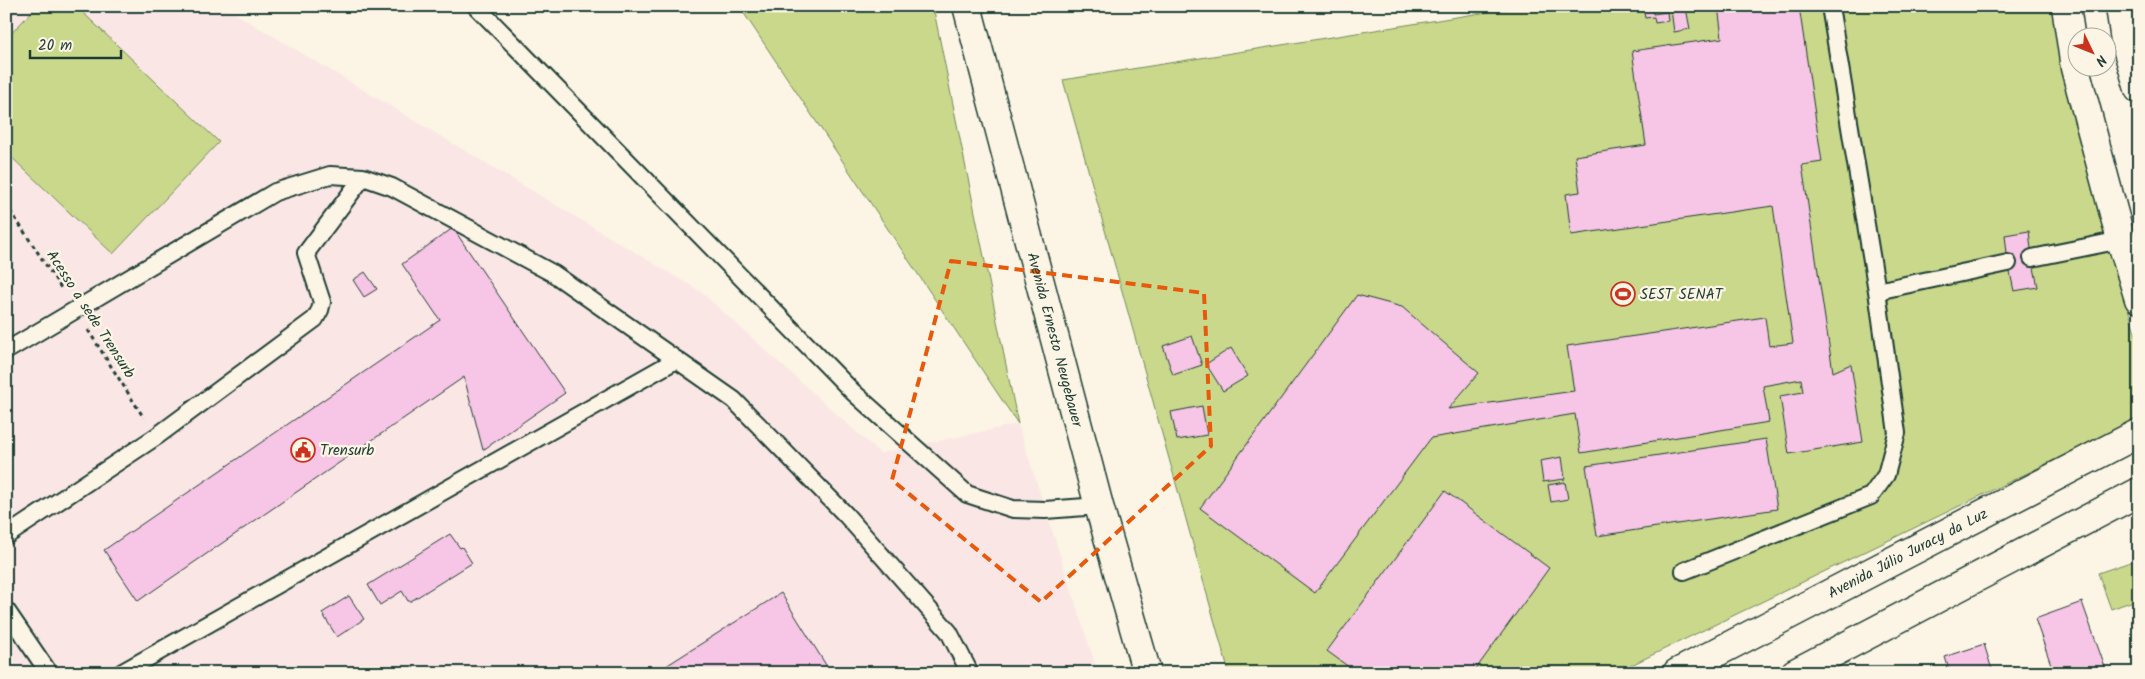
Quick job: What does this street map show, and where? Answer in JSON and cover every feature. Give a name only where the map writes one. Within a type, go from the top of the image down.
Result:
[{"type":"street","name":"Avenida Ernesto Neugebauer","points":[[968,6],[1098,506],[1147,673]]},
{"type":"street","points":[[2066,6],[2075,68],[2121,240],[2139,299]]},
{"type":"street","points":[[2120,6],[2125,41],[2139,89]]},
{"type":"street","name":"Avenida Júlio Juracy da Luz","points":[[1677,673],[2139,433]]},
{"type":"street","points":[[1795,673],[2139,492]]},
{"type":"lane","points":[[476,6],[853,392],[967,494],[1013,508],[1045,510],[1098,506]]},
{"type":"lane","points":[[1684,571],[1871,496],[1886,475],[1897,433],[1877,291],[1830,6]]},
{"type":"lane","points":[[6,350],[275,192],[330,175],[363,177],[392,187],[554,274],[734,400],[846,515],[949,632],[970,673]]},
{"type":"lane","points":[[6,536],[157,436],[315,319],[322,302],[306,253],[363,177]]},
{"type":"lane","points":[[2032,258],[2121,240]]},
{"type":"lane","points":[[1877,291],[2008,263]]},
{"type":"lane","points":[[121,673],[676,360]]},
{"type":"lane","points":[[6,610],[49,673]]},
{"type":"path","name":"Acesso a sede Trensurb","points":[[6,204],[157,436]]},
{"type":"highlighted area","points":[[951,261],[1204,293],[1211,446],[1041,602],[892,480]]},
{"type":"shaded area","points":[[6,6],[223,6],[700,291],[880,453],[1018,424],[1098,673],[6,673]]},
{"type":"green space","points":[[37,6],[76,6],[219,142],[113,254],[6,152],[6,39]]},
{"type":"green space","points":[[739,6],[933,6],[1018,424]]},
{"type":"green space","name":"SEST SENAT","points":[[1525,6],[2060,6],[2068,45],[2068,78],[2075,78],[2109,243],[2139,346],[2139,419],[1615,673],[1229,673],[1063,80]]},
{"type":"green space","points":[[2139,559],[2139,599],[2111,609],[2098,573]]},
{"type":"building","points":[[1718,6],[1799,6],[1822,162],[1802,165],[1833,372],[1851,364],[1863,442],[1789,454],[1780,396],[1803,392],[1801,379],[1763,386],[1769,422],[1581,453],[1575,414],[1431,438],[1315,593],[1200,508],[1357,295],[1402,307],[1479,373],[1448,409],[1574,391],[1567,346],[1765,317],[1769,346],[1793,343],[1773,206],[1571,235],[1566,194],[1580,192],[1575,156],[1646,145],[1632,51],[1722,38]]},
{"type":"building","points":[[1652,7],[1653,14],[1667,12],[1668,21],[1655,23],[1654,17],[1645,18],[1643,8]]},
{"type":"building","points":[[1686,8],[1690,29],[1674,32],[1671,10]]},
{"type":"building","points":[[453,228],[565,393],[483,450],[464,377],[138,601],[104,550],[440,320],[402,264]]},
{"type":"building","points":[[2029,231],[2038,287],[2014,291],[2005,235]]},
{"type":"building","points":[[365,272],[377,289],[364,297],[353,280]]},
{"type":"building","points":[[1192,336],[1202,365],[1173,375],[1163,346]]},
{"type":"building","points":[[1231,348],[1248,376],[1223,391],[1206,364]]},
{"type":"building","points":[[1202,406],[1207,435],[1177,440],[1171,412]]},
{"type":"building","points":[[1766,439],[1777,509],[1597,536],[1586,466]]},
{"type":"building","points":[[1562,457],[1565,479],[1543,482],[1540,461]]},
{"type":"building","points":[[1565,482],[1568,499],[1551,502],[1548,485]]},
{"type":"building","points":[[1445,491],[1549,568],[1473,673],[1357,673],[1327,651]]},
{"type":"building","points":[[450,534],[460,548],[462,547],[472,563],[411,601],[408,601],[402,591],[380,605],[368,585]]},
{"type":"building","points":[[781,593],[831,673],[655,673]]},
{"type":"building","points":[[349,596],[364,619],[337,637],[322,613]]},
{"type":"building","points":[[2082,602],[2107,673],[2054,673],[2035,619]]},
{"type":"building","points":[[1984,644],[1993,673],[1950,673],[1945,657]]},
{"type":"place","name":"SEST SENAT","points":[[1623,294]]},
{"type":"place","name":"Trensurb","points":[[303,450]]}]
